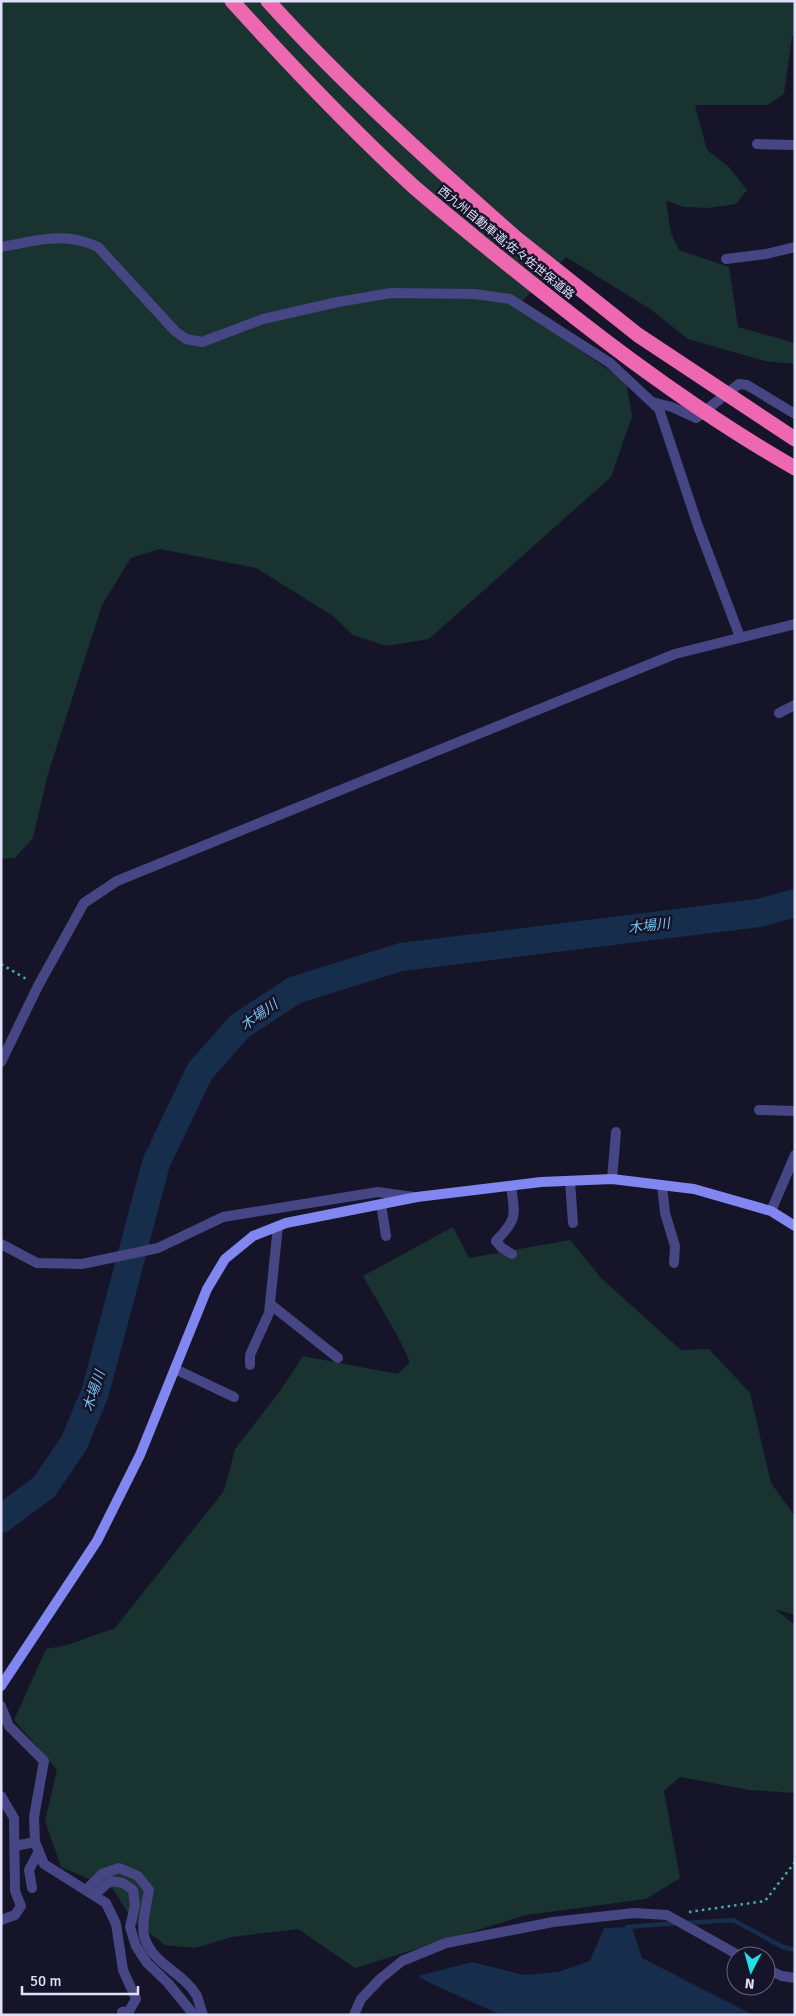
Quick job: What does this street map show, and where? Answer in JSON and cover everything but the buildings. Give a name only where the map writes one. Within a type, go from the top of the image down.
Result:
[{"type":"highway","name":"西九州自動車道;佐々佐世保道路","points":[[232,1],[288,63],[354,130],[415,187],[479,241],[617,351],[691,404],[795,468]]},
{"type":"highway","name":"西九州自動車道;佐々佐世保道路","points":[[268,1],[308,45],[444,174],[516,238],[638,335],[795,439]]},
{"type":"street","points":[[757,144],[795,144]]},
{"type":"street","points":[[1,246],[56,237],[82,240],[98,247],[175,331],[186,339],[202,342],[263,319],[391,292],[474,294],[510,299],[610,363],[659,409],[698,526],[740,637]]},
{"type":"street","points":[[726,259],[766,254],[795,247]]},
{"type":"street","points":[[650,401],[672,407],[696,418],[739,384],[748,385],[795,414]]},
{"type":"street","points":[[1,1062],[38,986],[84,903],[117,881],[675,654],[795,624]]},
{"type":"street","points":[[779,713],[795,706]]},
{"type":"street","points":[[759,1110],[795,1111]]},
{"type":"street","points":[[612,1179],[616,1132]]},
{"type":"street","points":[[771,1211],[795,1154]]},
{"type":"street","points":[[1,1686],[97,1541],[140,1455],[207,1289],[225,1259],[252,1236],[286,1223],[417,1197],[511,1186],[612,1179],[694,1189],[771,1211],[795,1226]]},
{"type":"street","points":[[570,1181],[573,1223]]},
{"type":"street","points":[[662,1185],[664,1213],[675,1246],[674,1263]]},
{"type":"street","points":[[511,1186],[515,1216],[508,1228],[496,1241],[502,1248],[512,1254]]},
{"type":"street","points":[[1,1244],[37,1263],[82,1264],[158,1248],[223,1217],[378,1192],[417,1197]]},
{"type":"street","points":[[381,1204],[386,1236]]},
{"type":"street","points":[[250,1365],[250,1355],[269,1313],[278,1226]]},
{"type":"street","points":[[270,1304],[338,1358]]},
{"type":"street","points":[[175,1369],[234,1397]]},
{"type":"street","points":[[1,1706],[9,1726],[44,1761],[34,1818],[37,1846],[44,1864],[106,1903],[116,1924],[123,1970],[136,1999],[129,2011],[122,2012]]},
{"type":"street","points":[[1,1796],[14,1818],[15,1891],[20,1906],[14,1915],[1,1920]]},
{"type":"street","points":[[15,1846],[37,1846]]},
{"type":"street","points":[[32,1888],[29,1870],[37,1846]]},
{"type":"street","points":[[90,1892],[102,1874],[119,1868],[138,1876],[149,1890],[144,1914],[144,1939],[159,1961],[179,1976],[196,1996],[203,2015]]},
{"type":"street","points":[[90,1892],[110,1881],[122,1883],[133,1890],[135,1906],[130,1927],[136,1946],[148,1963],[168,1983],[194,2015]]},
{"type":"street","points":[[354,2015],[361,1999],[402,1961],[446,1943],[553,1922],[634,1913],[668,1916],[726,1948]]},
{"type":"street","points":[[776,1973],[795,1978]]},
{"type":"path","points":[[1,964],[38,986]]},
{"type":"path","points":[[668,1916],[765,1901],[795,1862]]},
{"type":"green space","points":[[1,1],[795,1],[795,35],[792,37],[784,94],[767,105],[695,105],[707,150],[728,166],[747,190],[736,204],[708,208],[685,207],[666,201],[671,233],[679,250],[729,267],[738,327],[795,343],[795,364],[765,361],[688,339],[650,309],[566,257],[517,306],[626,382],[632,416],[611,477],[429,639],[387,646],[353,635],[333,616],[256,568],[160,549],[131,558],[102,605],[48,774],[33,838],[15,858],[1,859]]},
{"type":"green space","points":[[453,1227],[469,1258],[570,1240],[602,1279],[681,1350],[709,1349],[750,1393],[771,1483],[795,1516],[795,1615],[775,1609],[795,1625],[795,1793],[749,1790],[680,1777],[664,1791],[680,1878],[646,1899],[526,1915],[355,1968],[298,1929],[232,1937],[195,1948],[165,1945],[133,1921],[113,1889],[61,1867],[45,1821],[57,1770],[14,1720],[46,1649],[67,1645],[115,1628],[224,1491],[235,1449],[280,1391],[303,1356],[398,1374],[410,1362],[397,1335],[363,1276]]},
{"type":"water","points":[[632,1927],[642,1958],[753,2015],[501,2015],[418,1976],[472,1962],[524,1975],[558,1972],[590,1961],[604,1928]]},
{"type":"waterway","name":"木場川","points":[[1,1519],[44,1487],[74,1443],[95,1393],[156,1163],[200,1071],[240,1026],[295,990],[401,957],[759,913],[795,903]]},
{"type":"waterway","points":[[685,1923],[733,1920],[783,1947],[795,1950]]},
{"type":"waterway","points":[[627,1927],[677,1923]]}]
